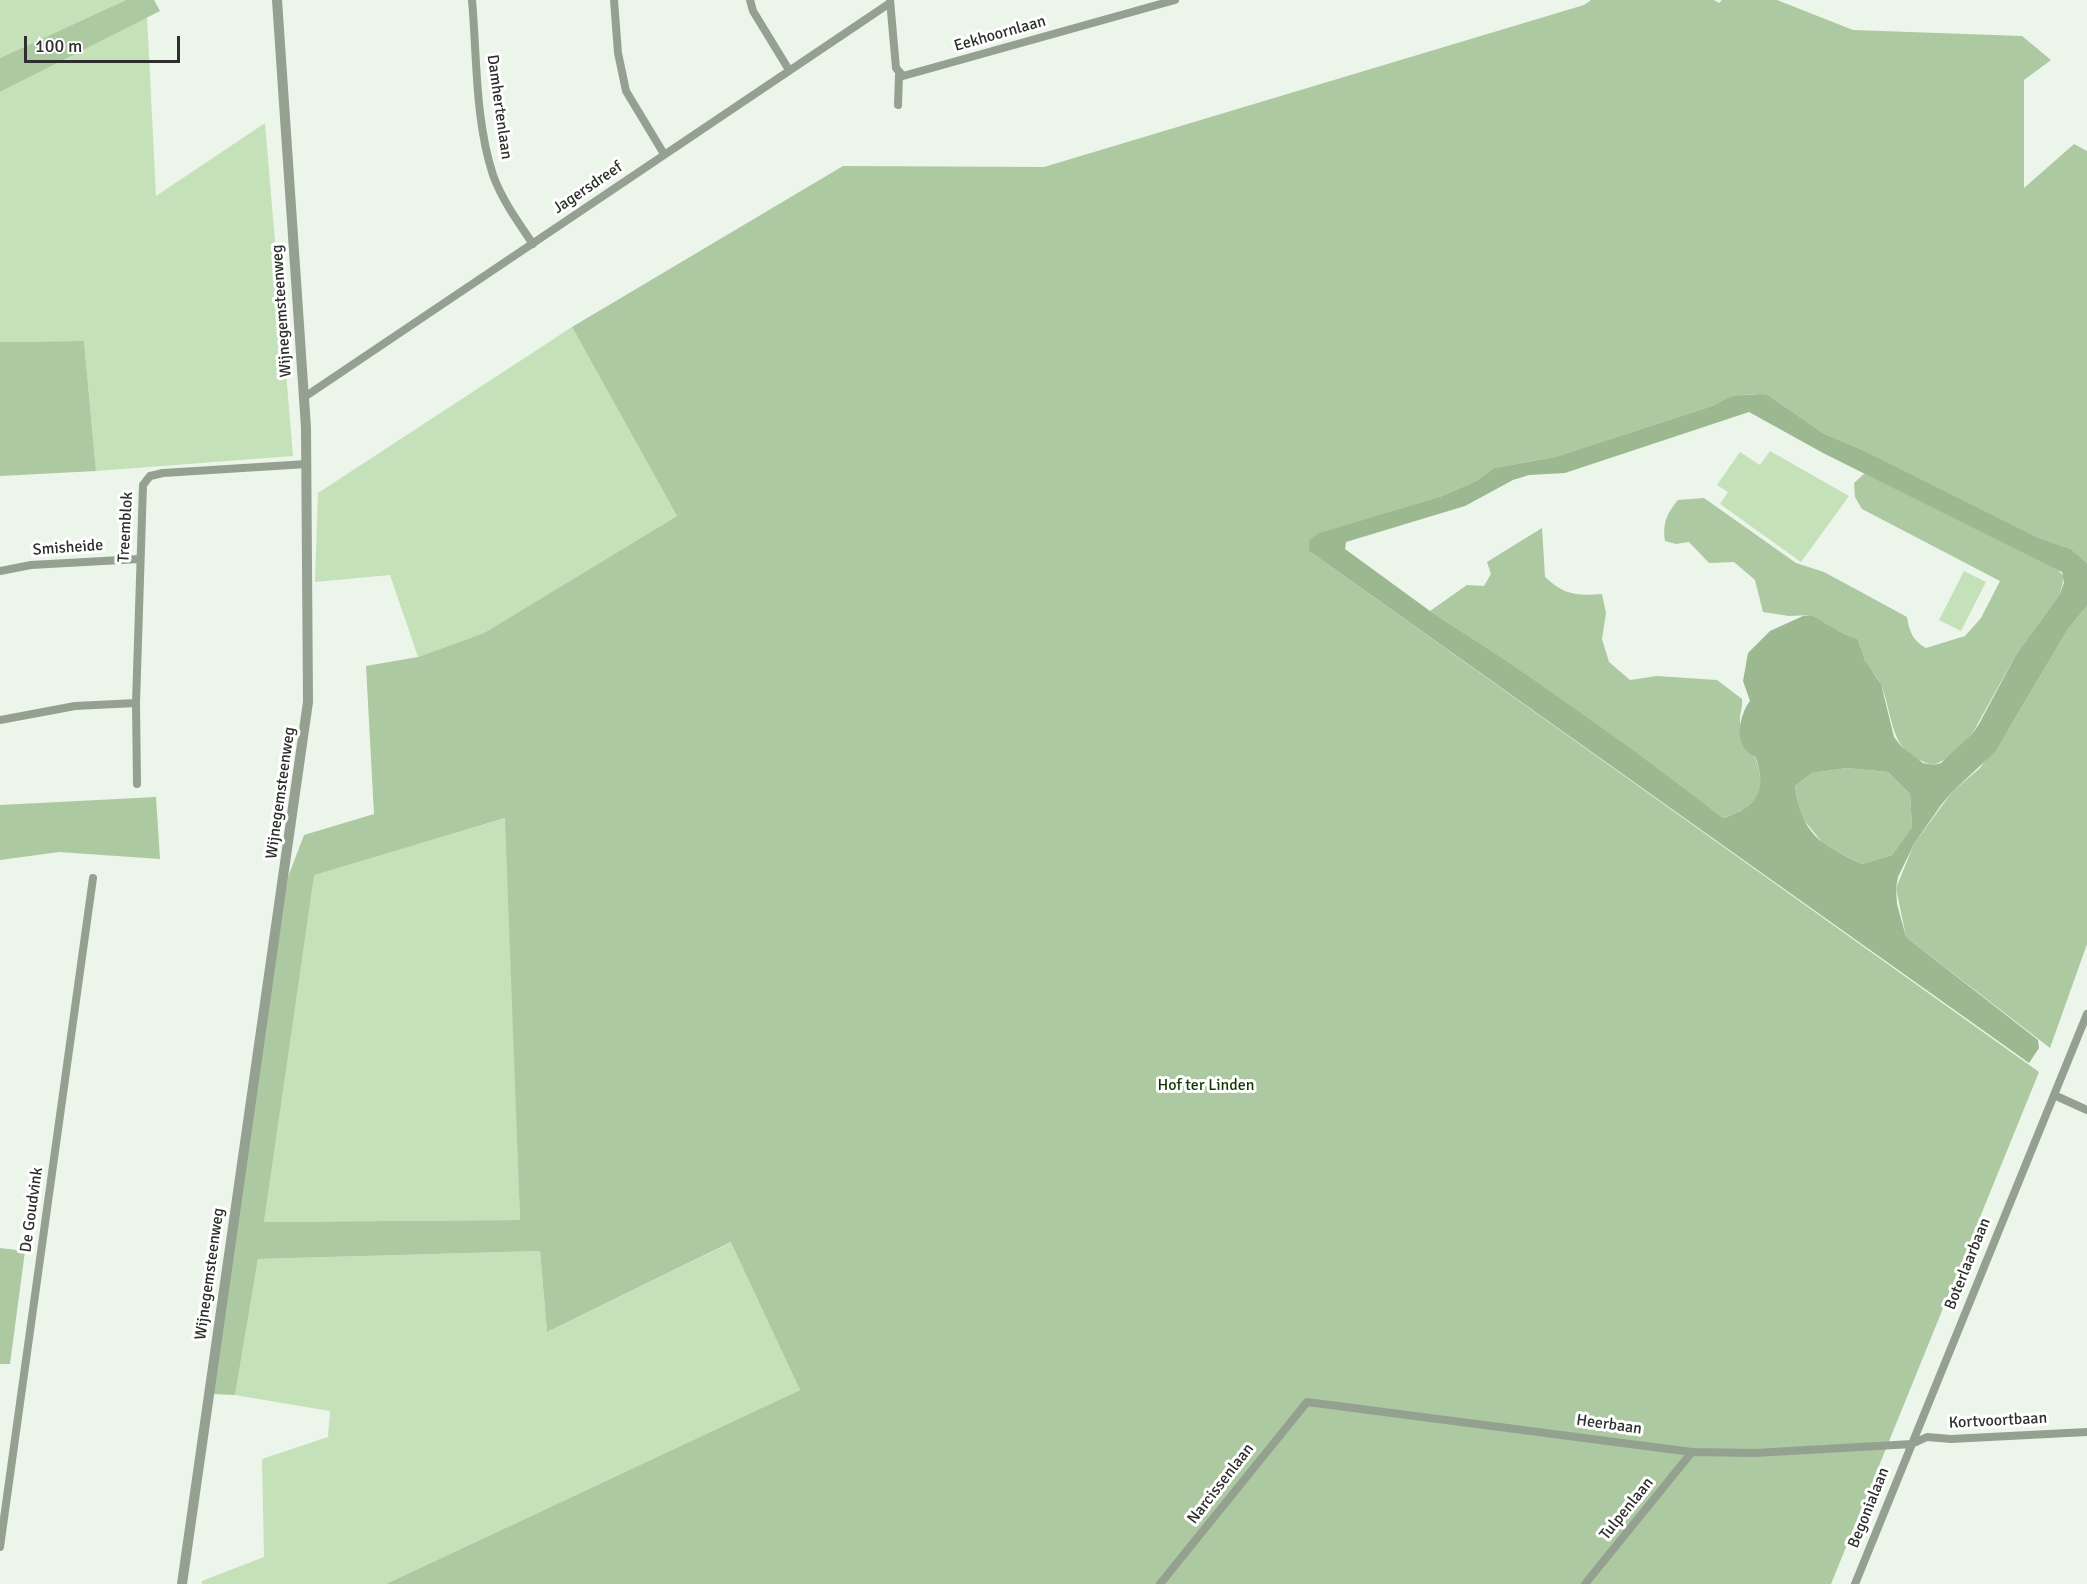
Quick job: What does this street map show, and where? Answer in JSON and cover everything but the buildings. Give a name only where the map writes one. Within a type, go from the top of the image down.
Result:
[{"type":"street","name":"Wijnegemsteenweg","points":[[182,1584],[306,730],[310,677],[307,464],[277,0]]},
{"type":"street","name":"Damhertenlaan","points":[[472,0],[482,119],[494,176],[506,204],[533,244]]},
{"type":"street","points":[[615,0],[618,53],[626,91],[664,154]]},
{"type":"street","points":[[750,0],[753,11],[789,70]]},
{"type":"street","name":"Eekhoornlaan","points":[[901,76],[1175,0]]},
{"type":"street","name":"Jagersdreef","points":[[303,398],[890,2]]},
{"type":"street","points":[[890,2],[896,68],[901,76],[898,105]]},
{"type":"street","name":"Treemblok","points":[[137,784],[136,703],[142,491],[150,476],[163,473],[307,464]]},
{"type":"street","name":"Smisheide","points":[[0,571],[32,565],[139,559]]},
{"type":"street","points":[[0,720],[75,706],[136,703]]},
{"type":"street","name":"De Goudvink","points":[[0,1547],[93,878]]},
{"type":"street","name":"Boterlaarbaan","points":[[1912,1444],[2087,1014]]},
{"type":"street","points":[[2054,1095],[2087,1110]]},
{"type":"street","name":"Heerbaan","points":[[1304,1403],[1465,1420],[1692,1452],[1755,1453],[1912,1444]]},
{"type":"street","name":"Narcissenlaan","points":[[1160,1584],[1304,1403]]},
{"type":"street","name":"Kortvoortbaan","points":[[1912,1444],[1927,1437],[1951,1439],[2087,1432]]},
{"type":"street","name":"Begonialaan","points":[[1855,1584],[1912,1444]]},
{"type":"street","name":"Tulpenlaan","points":[[1586,1584],[1692,1452]]},
{"type":"shaded area","points":[[0,0],[126,0],[0,58]]},
{"type":"shaded area","points":[[147,17],[156,196],[265,123],[293,456],[96,471],[84,341],[0,342],[0,92]]},
{"type":"shaded area","points":[[572,327],[677,516],[484,633],[418,657],[390,575],[315,582],[318,493]]},
{"type":"shaded area","points":[[1768,395],[1823,433],[1867,452],[2039,538],[2071,549],[2087,563],[2087,606],[2068,629],[1995,752],[1952,792],[1914,844],[1898,877],[1896,888],[1897,904],[1906,937],[2038,1040],[2039,1048],[2029,1063],[1309,551],[1309,540],[1319,533],[1442,496],[1476,481],[1494,468],[1555,457],[1712,406],[1733,396]],"holes":[[[1749,412],[1823,453],[2062,572],[2064,582],[2060,594],[2017,653],[1979,724],[1972,734],[1941,763],[1934,765],[1923,763],[1902,747],[1894,737],[1881,684],[1865,661],[1858,639],[1844,634],[1812,615],[1803,616],[1770,631],[1748,653],[1743,681],[1750,701],[1743,714],[1740,739],[1748,752],[1755,756],[1759,768],[1760,788],[1757,796],[1744,809],[1723,818],[1626,745],[1504,659],[1430,611],[1345,549],[1346,542],[1465,506],[1513,480],[1529,475],[1565,473]],[[1847,768],[1888,772],[1910,794],[1912,827],[1892,855],[1862,864],[1824,844],[1815,836],[1802,816],[1795,786],[1812,773]]]},
{"type":"shaded area","points":[[1770,451],[1849,496],[1801,562],[1720,504],[1728,492],[1717,485],[1740,452],[1760,465]]},
{"type":"shaded area","points":[[1964,571],[1986,582],[1961,631],[1939,620]]},
{"type":"shaded area","points":[[506,818],[520,1220],[264,1222],[313,874]]},
{"type":"shaded area","points":[[732,1242],[800,1390],[386,1584],[202,1584],[202,1581],[264,1557],[262,1459],[328,1437],[330,1411],[235,1395],[258,1259],[540,1251],[547,1332]]},
{"type":"green space","points":[[126,0],[154,0],[160,11],[0,92],[0,58]]},
{"type":"green space","name":"Hof ter Linden","points":[[1591,0],[1714,0],[1719,3],[1722,0],[1777,0],[1853,30],[2022,36],[2051,60],[2024,80],[2024,188],[2074,144],[2087,151],[2087,563],[2071,549],[2039,538],[1867,452],[1823,433],[1768,395],[1760,394],[1733,398],[1555,457],[1494,468],[1476,481],[1442,496],[1320,533],[1309,540],[1309,551],[2039,1072],[1831,1584],[386,1584],[800,1390],[731,1242],[547,1332],[540,1251],[258,1259],[235,1395],[212,1394],[288,877],[304,835],[374,814],[366,666],[418,657],[484,633],[677,516],[572,327],[843,166],[1044,167],[1584,5]],"holes":[[[505,818],[520,1220],[264,1222],[314,875]]]},
{"type":"green space","points":[[84,341],[96,471],[0,476],[0,342]]},
{"type":"green space","points":[[1865,473],[2056,567],[2064,577],[2060,594],[2017,653],[1972,734],[1950,757],[1934,765],[1908,753],[1901,744],[1895,734],[1881,685],[1865,661],[1858,639],[1844,634],[1812,615],[1789,616],[1763,612],[1755,580],[1734,562],[1709,563],[1689,542],[1676,544],[1665,541],[1666,519],[1678,500],[1704,498],[1796,563],[1824,572],[1907,617],[1912,635],[1926,648],[1965,636],[1981,618],[2000,581],[1862,509],[1855,497],[1854,483]]},
{"type":"green space","points":[[1542,528],[1545,577],[1558,588],[1571,593],[1602,594],[1606,613],[1602,639],[1609,662],[1630,680],[1657,676],[1717,680],[1742,699],[1740,725],[1756,759],[1761,781],[1755,799],[1748,806],[1723,818],[1504,659],[1430,611],[1467,585],[1484,586],[1491,574],[1487,562]]},
{"type":"green space","points":[[2087,606],[2087,944],[2050,1048],[1906,937],[1896,888],[1914,844],[1952,792],[1980,768],[2008,730],[2068,629]]},
{"type":"green space","points":[[1847,768],[1888,772],[1910,794],[1912,827],[1892,855],[1862,864],[1825,846],[1800,815],[1795,786],[1812,773]]},
{"type":"green space","points":[[156,797],[160,859],[59,852],[0,860],[0,805]]},
{"type":"green space","points":[[0,1248],[25,1251],[10,1364],[0,1364]]}]
